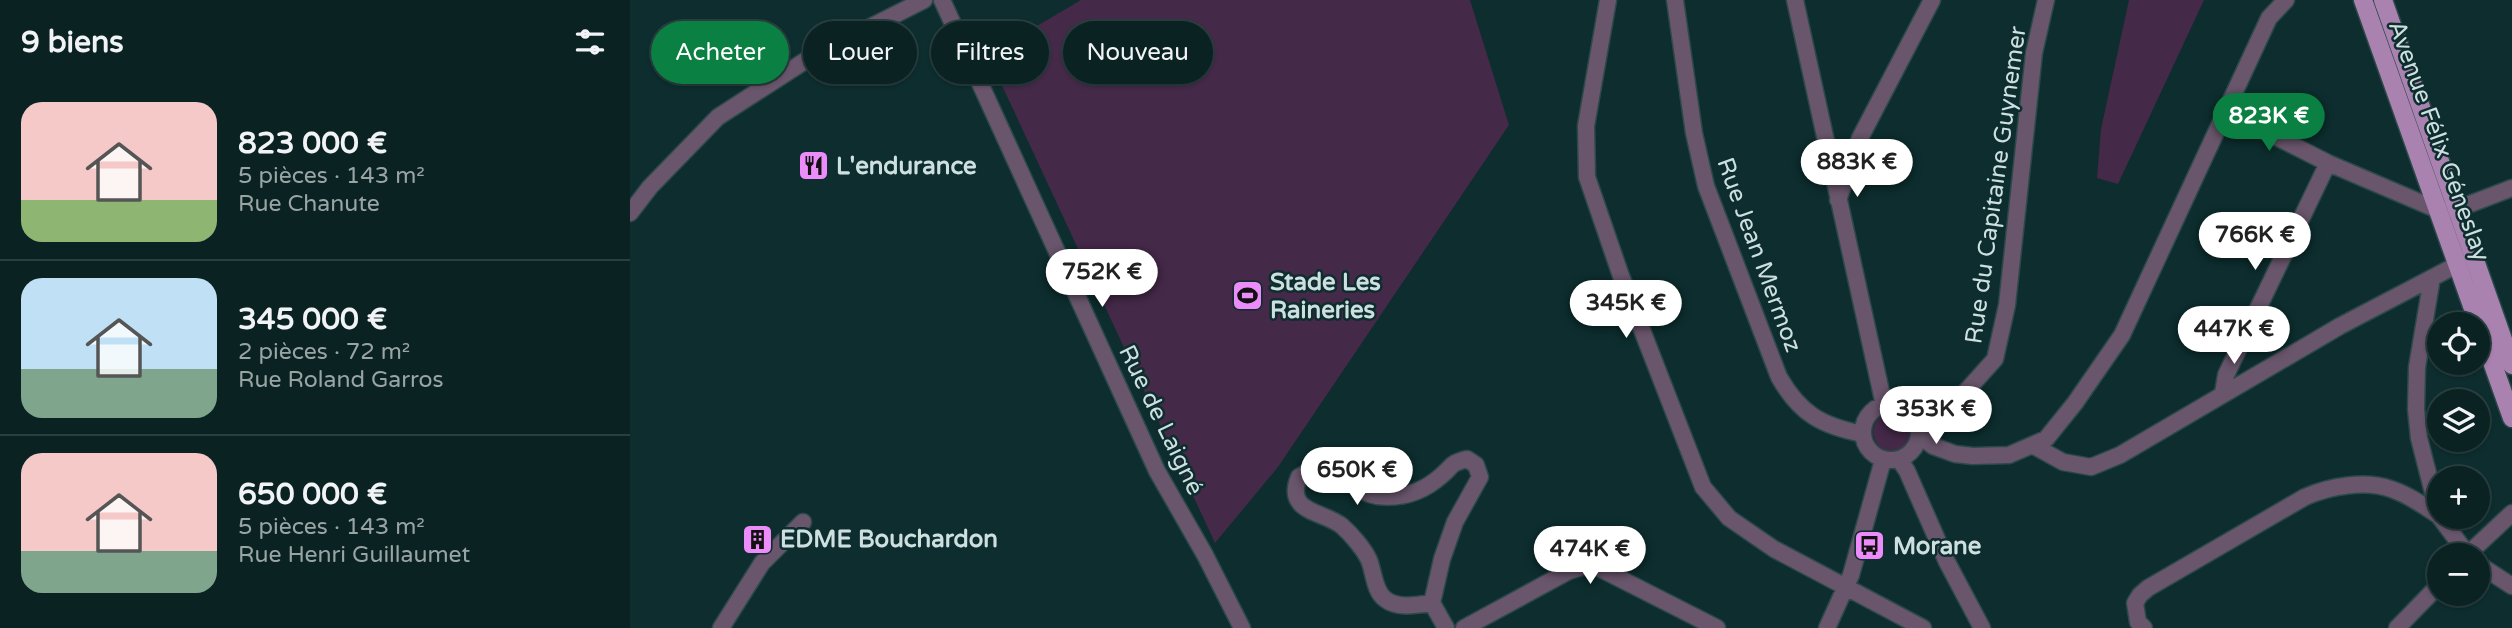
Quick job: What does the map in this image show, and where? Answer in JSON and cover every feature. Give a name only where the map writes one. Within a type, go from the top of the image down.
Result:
[{"type":"main road","name":"Avenue Félix Géneslay","points":[[2363,0],[2438,210],[2465,261],[2512,365]]},
{"type":"main road","name":"Avenue Félix Géneslay","points":[[2383,0],[2457,209],[2465,261],[2512,418]]},
{"type":"street","points":[[630,213],[650,187],[718,117],[811,57],[924,0]]},
{"type":"street","name":"Rue de Laigné","points":[[942,0],[1157,471],[1205,555],[1242,628]]},
{"type":"street","points":[[1608,0],[1586,126],[1587,177],[1621,276],[1703,486],[1729,518],[1774,549],[1923,628]]},
{"type":"street","name":"Rue Jean Mermoz","points":[[1675,0],[1694,133],[1706,186],[1779,377],[1791,399],[1812,417],[1843,431],[1863,434]]},
{"type":"street","points":[[1795,0],[1884,405]]},
{"type":"street","points":[[1838,200],[1860,138],[1932,0]]},
{"type":"street","name":"Rue du Capitaine Guynemer","points":[[1914,415],[1928,415],[1960,398],[1995,359],[2007,304],[2034,53],[2046,0]]},
{"type":"street","points":[[1919,435],[1933,446],[1955,454],[1973,456],[2010,455],[2046,439],[2075,403],[2122,335],[2269,18],[2286,0]]},
{"type":"street","points":[[2225,111],[2328,163],[2438,210],[2457,209],[2512,188]]},
{"type":"street","points":[[2223,393],[2226,375],[2328,163]]},
{"type":"street","points":[[2034,446],[2063,462],[2091,467],[2120,455],[2340,326],[2465,261]]},
{"type":"street","points":[[2427,468],[2419,438],[2416,409],[2417,367],[2432,278]]},
{"type":"street","points":[[1891,459],[1912,451],[1919,435],[1919,425],[1914,415],[1900,405],[1884,405],[1871,413],[1865,421],[1865,444],[1873,454],[1891,459],[1907,471],[1947,562],[1982,628]]},
{"type":"street","points":[[1432,603],[1408,606],[1387,602],[1380,594],[1368,557],[1341,525],[1303,506],[1296,497],[1295,486],[1299,477],[1316,469],[1335,473],[1373,495],[1396,497],[1419,492],[1443,475],[1452,463],[1467,459],[1476,465],[1480,477],[1455,522],[1442,559],[1432,603],[1446,628]]},
{"type":"street","points":[[1827,628],[1846,589],[1891,459]]},
{"type":"street","points":[[2144,628],[2135,612],[2135,603],[2140,594],[2295,502],[2325,488],[2347,485],[2390,488],[2427,508]]},
{"type":"street","points":[[2481,543],[2512,513]]},
{"type":"street","points":[[721,628],[762,563],[803,522]]},
{"type":"street","points":[[1464,628],[1569,570],[1585,566],[1599,568],[1717,628]]},
{"type":"street","points":[[2490,572],[2512,586]]},
{"type":"street","points":[[2397,628],[2427,597]]},
{"type":"shaded area","name":"Stade Les Raineries","points":[[1081,0],[1470,0],[1509,125],[1278,467],[1215,543],[1001,84],[1049,84],[1049,21],[1045,21]]},
{"type":"shaded area","points":[[2129,0],[2204,0],[2118,184],[2097,178],[2101,129]]},
{"type":"shaded area","points":[[1892,413],[1905,419],[1911,432],[1905,445],[1892,451],[1879,445],[1873,432],[1879,419]]},
{"type":"place","name":"L'endurance","points":[[813,166]]},
{"type":"place","name":"Stade Les Raineries","points":[[1247,296]]},
{"type":"place","name":"EDME Bouchardon","points":[[757,539]]},
{"type":"place","name":"Morane","points":[[1870,546]]}]
